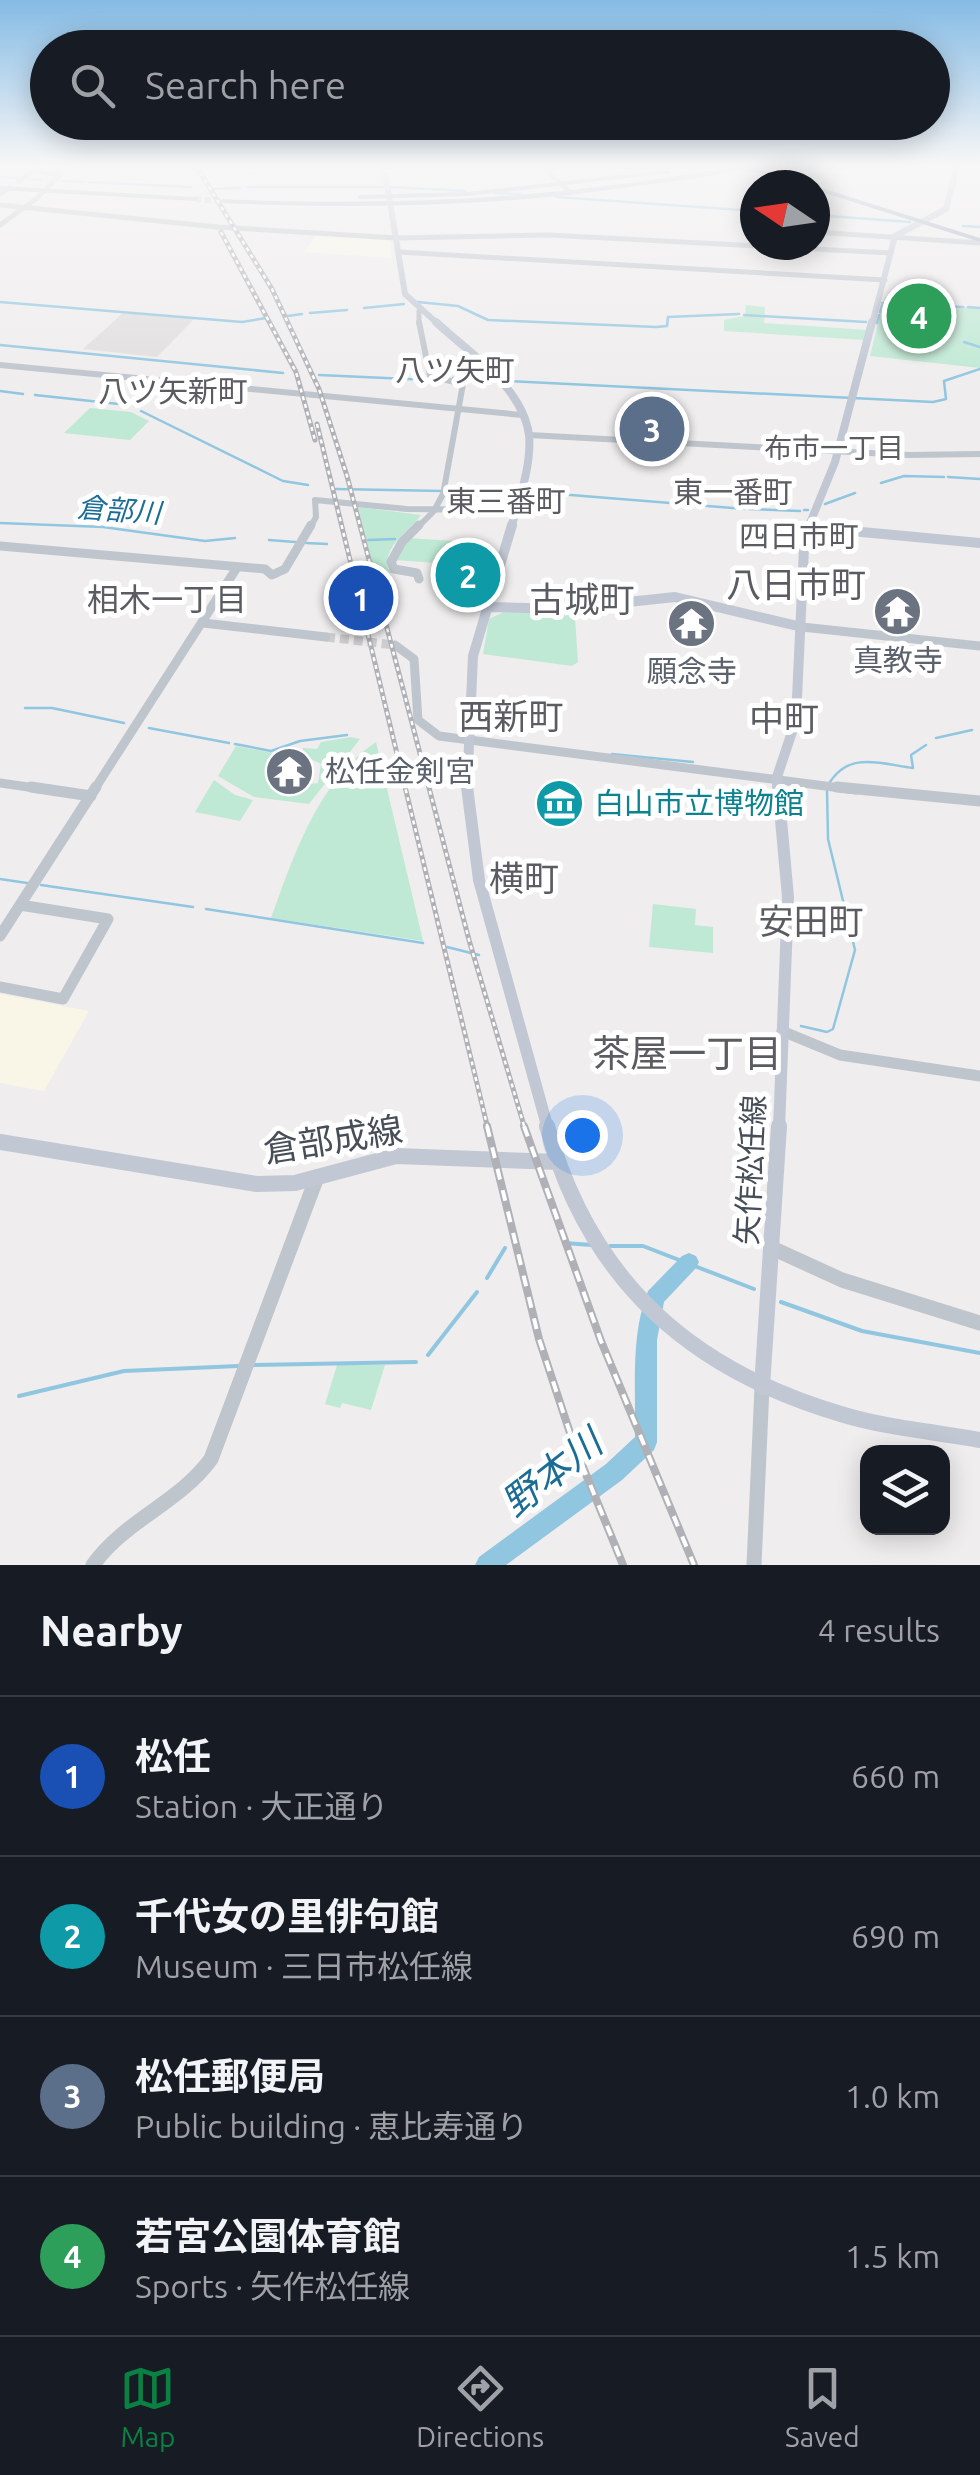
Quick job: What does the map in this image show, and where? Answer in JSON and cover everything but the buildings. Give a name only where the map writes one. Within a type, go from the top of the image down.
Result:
[{"type":"main road","points":[[396,239],[405,294],[499,380],[522,414],[529,435],[521,493],[473,656],[466,742],[469,816],[479,880],[558,1162],[597,1245],[658,1316],[716,1363],[762,1387],[847,1416],[980,1440]]},
{"type":"main road","name":"矢作松任線","points":[[762,1387],[788,897],[777,777],[796,720],[808,527],[838,452],[894,239]]},
{"type":"main road","points":[[808,527],[980,543]]},
{"type":"main road","points":[[488,607],[563,609],[675,597],[802,628]]},
{"type":"main road","name":"倉部成線","points":[[0,1142],[257,1184],[295,1183],[396,1156],[558,1162]]},
{"type":"street","points":[[625,239],[891,253]]},
{"type":"street","points":[[398,252],[885,280]]},
{"type":"street","points":[[419,579],[417,573],[394,569],[391,562],[398,546],[436,508],[444,490],[463,384],[430,376],[418,326],[420,311]]},
{"type":"street","points":[[0,365],[522,414]]},
{"type":"street","points":[[529,435],[838,452],[980,454]]},
{"type":"street","points":[[0,546],[265,569],[272,575],[285,569],[316,517],[315,500],[516,510]]},
{"type":"street","points":[[0,936],[236,569]]},
{"type":"street","points":[[203,623],[326,636]]},
{"type":"street","points":[[802,628],[980,646]]},
{"type":"street","points":[[395,645],[414,660],[418,720],[438,736],[980,801]]},
{"type":"street","points":[[0,783],[91,796]]},
{"type":"street","points":[[0,988],[63,998],[108,919],[20,905]]},
{"type":"street","points":[[782,1031],[840,1055],[980,1076]]},
{"type":"street","points":[[93,1565],[128,1528],[186,1488],[211,1458],[317,1177]]},
{"type":"street","points":[[772,1248],[842,1280],[980,1323]]},
{"type":"street","points":[[754,1565],[762,1387]]},
{"type":"shaded area","points":[[314,239],[378,239],[390,240],[392,258],[303,252]]},
{"type":"shaded area","points":[[123,313],[194,319],[157,357],[83,349]]},
{"type":"shaded area","points":[[0,994],[89,1011],[44,1091],[0,1083]]},
{"type":"green space","points":[[883,302],[980,308],[980,368],[870,356]]},
{"type":"green space","points":[[746,305],[765,307],[764,323],[868,330],[865,340],[724,331],[724,320],[745,316]]},
{"type":"green space","points":[[90,408],[131,412],[149,421],[130,440],[64,433]]},
{"type":"green space","points":[[358,507],[421,515],[389,553],[388,569],[394,573],[375,575]]},
{"type":"green space","points":[[407,538],[485,543],[476,566],[395,560]]},
{"type":"green space","points":[[506,611],[571,612],[575,618],[578,662],[572,666],[483,654],[489,619]]},
{"type":"green space","points":[[360,739],[309,804],[254,797],[218,776],[236,746],[273,753],[294,748],[294,762],[278,761],[272,773],[290,779],[293,786],[318,783],[321,764],[302,755],[303,748],[317,749],[321,742]]},
{"type":"green space","points":[[376,742],[423,941],[271,918],[299,845],[323,798],[338,777]]},
{"type":"green space","points":[[214,780],[235,795],[253,800],[240,821],[195,812]]},
{"type":"green space","points":[[653,904],[696,909],[695,925],[713,927],[713,953],[649,947]]},
{"type":"green space","points":[[337,1365],[385,1365],[371,1410],[342,1403],[340,1408],[325,1404]]},
{"type":"waterway","points":[[0,302],[242,322],[266,318]]},
{"type":"waterway","points":[[418,302],[458,306],[488,320],[656,327],[667,326],[668,317],[739,314]]},
{"type":"waterway","points":[[882,303],[963,307]]},
{"type":"waterway","points":[[364,308],[404,304]]},
{"type":"waterway","points":[[880,312],[882,305]]},
{"type":"waterway","points":[[968,307],[980,308]]},
{"type":"waterway","points":[[310,313],[347,310]]},
{"type":"waterway","points":[[287,316],[302,314]]},
{"type":"waterway","points":[[744,315],[866,322]]},
{"type":"waterway","points":[[877,323],[879,315]]},
{"type":"waterway","points":[[964,342],[980,347]]},
{"type":"waterway","points":[[0,345],[283,373]]},
{"type":"waterway","points":[[507,381],[933,402],[946,399],[944,381],[980,369]]},
{"type":"waterway","points":[[319,375],[430,380]]},
{"type":"waterway","points":[[453,378],[491,381]]},
{"type":"waterway","points":[[0,391],[23,394]]},
{"type":"waterway","points":[[35,395],[128,405]]},
{"type":"waterway","points":[[141,411],[283,481],[308,485]]},
{"type":"waterway","points":[[881,483],[904,476],[944,477]]},
{"type":"waterway","points":[[948,477],[980,479]]},
{"type":"waterway","points":[[336,489],[546,493],[745,509]]},
{"type":"waterway","points":[[825,504],[855,493]]},
{"type":"waterway","points":[[749,509],[800,511]]},
{"type":"waterway","name":"倉部川","points":[[0,523],[103,527],[205,541],[235,538]]},
{"type":"waterway","name":"倉部川","points":[[368,540],[395,539]]},
{"type":"waterway","points":[[269,540],[295,542]]},
{"type":"waterway","name":"倉部川","points":[[306,543],[327,544]]},
{"type":"waterway","points":[[25,708],[52,708],[124,723]]},
{"type":"waterway","points":[[149,728],[229,743]]},
{"type":"waterway","points":[[936,738],[972,730]]},
{"type":"waterway","points":[[235,744],[271,751],[300,741],[347,735]]},
{"type":"waterway","points":[[830,782],[838,772],[857,763],[913,768],[911,755],[926,745]]},
{"type":"waterway","points":[[612,754],[693,762]]},
{"type":"waterway","points":[[801,1026],[827,1032],[833,1029],[855,950],[828,839],[827,790]]},
{"type":"waterway","points":[[0,879],[27,883]]},
{"type":"waterway","points":[[41,885],[193,907]]},
{"type":"waterway","points":[[206,909],[423,943]]},
{"type":"waterway","points":[[447,947],[479,955]]},
{"type":"waterway","points":[[564,1243],[592,1245]]},
{"type":"waterway","points":[[610,1246],[643,1246],[754,1289]]},
{"type":"waterway","points":[[487,1278],[505,1248]]},
{"type":"waterway","name":"野本川","points":[[487,1565],[614,1472],[646,1442],[647,1340],[655,1298],[689,1262]]},
{"type":"waterway","points":[[428,1355],[477,1292]]},
{"type":"waterway","points":[[781,1302],[862,1331],[980,1353]]},
{"type":"waterway","points":[[254,1365],[416,1362]]},
{"type":"waterway","points":[[19,1396],[124,1371],[238,1366]]},
{"type":"tunnel","points":[[326,637],[395,645]]},
{"type":"railway","points":[[225,239],[296,372],[315,440]]},
{"type":"railway","points":[[241,239],[272,289],[319,389],[347,476],[469,940],[525,1128]]},
{"type":"railway","points":[[317,424],[488,1129]]},
{"type":"railway","points":[[487,1126],[539,1339],[574,1445],[623,1565]]},
{"type":"railway","points":[[525,1128],[601,1341],[694,1565]]},
{"type":"place","name":"若宮公園体育館","points":[[919,316]]},
{"type":"place","name":"松任郵便局","points":[[652,429]]},
{"type":"place","name":"千代女の里俳句館","points":[[468,575]]},
{"type":"place","name":"松任","points":[[361,598]]},
{"type":"place","name":"真教寺","points":[[898,612]]},
{"type":"place","name":"願念寺","points":[[692,623]]},
{"type":"place","name":"松任金剣宮","points":[[290,772]]},
{"type":"place","name":"白山市立博物館","points":[[559,804]]},
{"type":"district","name":"八ツ矢町","points":[[455,371]]},
{"type":"district","name":"八ツ矢新町","points":[[173,392]]},
{"type":"district","name":"布市一丁目","points":[[834,448]]},
{"type":"district","name":"東一番町","points":[[733,493]]},
{"type":"district","name":"東三番町","points":[[506,502]]},
{"type":"district","name":"四日市町","points":[[799,537]]},
{"type":"district","name":"八日市町","points":[[796,585]]},
{"type":"district","name":"相木一丁目","points":[[167,600]]},
{"type":"district","name":"古城町","points":[[582,600]]},
{"type":"district","name":"西新町","points":[[511,717]]},
{"type":"district","name":"中町","points":[[784,719]]},
{"type":"district","name":"横町","points":[[524,879]]},
{"type":"district","name":"安田町","points":[[811,922]]},
{"type":"district","name":"茶屋一丁目","points":[[687,1054]]}]
